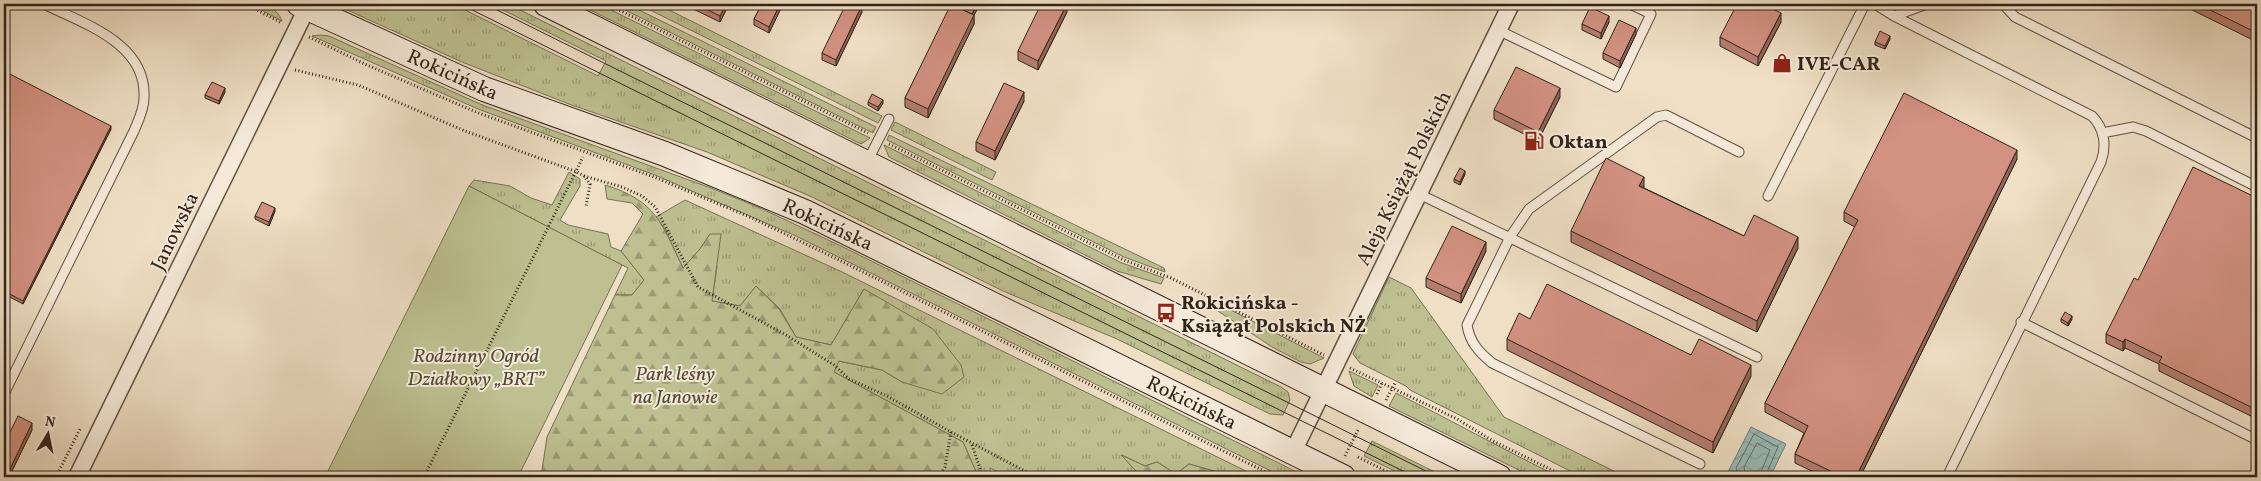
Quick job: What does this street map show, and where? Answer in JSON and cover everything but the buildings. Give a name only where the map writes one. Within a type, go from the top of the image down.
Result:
[{"type":"main road","points":[[546,4],[1499,477]]},
{"type":"main road","name":"Rokicińska","points":[[303,6],[484,89],[665,154],[805,212],[1343,477]]},
{"type":"street","name":"Aleja Książąt Polskich","points":[[1293,452],[1511,4]]},
{"type":"street","name":"Janowska","points":[[81,476],[279,65],[295,31],[303,6]]},
{"type":"lane","points":[[4,394],[134,131],[144,99],[143,83],[139,68],[132,56],[103,33],[44,4]]},
{"type":"lane","points":[[1498,30],[1616,87],[1651,14],[1630,4]]},
{"type":"lane","points":[[1768,196],[1865,4]]},
{"type":"lane","points":[[1874,4],[1894,16],[2084,112],[2098,122],[2105,144],[2101,162],[2021,322],[1947,477]]},
{"type":"lane","points":[[1894,16],[1927,4]]},
{"type":"lane","points":[[2003,4],[2015,17],[2257,138]]},
{"type":"lane","points":[[1700,464],[1492,364],[1475,349],[1467,326],[1510,237],[1529,209],[1657,117],[1666,116],[1738,152]]},
{"type":"lane","points":[[866,164],[888,119]]},
{"type":"lane","points":[[2102,133],[2133,127],[2257,186]]},
{"type":"lane","points":[[1419,194],[1756,357]]},
{"type":"lane","points":[[2021,322],[2257,440]]},
{"type":"path","points":[[245,4],[295,31],[367,65],[476,112],[654,177],[752,218],[1276,477]]},
{"type":"path","points":[[606,4],[1124,260],[1165,275],[1328,357]]},
{"type":"path","points":[[279,65],[358,85],[492,141],[584,176],[622,187],[642,196],[655,207],[698,286],[786,335],[834,365],[849,379],[885,394],[972,444],[1036,477]]},
{"type":"path","points":[[424,477],[583,157]]},
{"type":"path","points":[[584,176],[590,184],[586,207]]},
{"type":"path","points":[[1348,367],[1566,477]]},
{"type":"path","points":[[1374,400],[1382,383]]},
{"type":"path","points":[[1384,405],[1394,384]]},
{"type":"path","points":[[940,477],[945,467],[952,432]]},
{"type":"path","points":[[1349,448],[1356,433]]},
{"type":"path","points":[[972,444],[983,477]]},
{"type":"path","points":[[1358,458],[1398,477]]},
{"type":"green space","points":[[250,4],[273,9],[282,21]]},
{"type":"green space","points":[[334,4],[453,4],[598,76],[606,61],[491,4],[508,4],[1281,387],[1288,392],[1290,400],[1283,415],[1270,414],[1117,339],[1003,291],[812,197],[707,152],[569,104],[462,62]]},
{"type":"green space","points":[[578,4],[599,4],[870,138],[861,144]]},
{"type":"green space","points":[[613,4],[627,4],[876,127],[873,133]]},
{"type":"green space","points":[[638,4],[657,4],[882,116],[878,123]]},
{"type":"green space","points":[[312,36],[329,36],[480,104],[758,207],[841,246],[1307,477],[1283,477],[796,236],[655,175],[478,109]]},
{"type":"green space","points":[[895,122],[996,172],[992,180],[891,130]]},
{"type":"green space","points":[[889,135],[1164,268],[1165,272],[1124,257],[887,140]]},
{"type":"green space","points":[[884,145],[1122,263],[1164,278],[1161,284],[1117,271],[889,157]]},
{"type":"green space","points":[[569,172],[580,179],[580,186],[560,220],[568,225],[608,234],[611,247],[621,251],[644,280],[632,295],[615,295],[628,268],[469,186],[474,180],[510,186],[531,198],[552,205]]},
{"type":"green space","name":"Park leśny na Janowie","points":[[605,185],[636,198],[647,206],[669,238],[683,268],[710,234],[721,234],[712,301],[740,306],[756,286],[779,309],[796,337],[831,345],[864,289],[933,329],[961,365],[964,377],[942,394],[902,382],[882,370],[839,361],[834,372],[963,442],[977,474],[975,477],[541,477],[547,437],[615,295],[632,295],[644,280],[621,251],[643,214],[632,203],[607,199]]},
{"type":"green space","name":"Rodzinny Ogród Działkowy „BRT”","points":[[469,186],[622,265],[518,477],[325,477]]},
{"type":"green space","points":[[685,200],[840,271],[1258,477],[1235,477],[1189,464],[1176,474],[1157,462],[1145,466],[1122,455],[1137,472],[1135,477],[1009,477],[990,468],[991,477],[975,477],[977,474],[963,442],[834,372],[838,361],[882,370],[902,382],[864,289],[831,345],[796,337],[780,309],[756,286],[741,306],[712,301],[717,267],[710,234],[683,268],[665,229],[656,217]]},
{"type":"green space","points":[[1389,277],[1411,288],[1504,417],[1626,477],[1582,477],[1360,363],[1353,354]]},
{"type":"green space","points":[[1221,305],[1324,358],[1310,364],[1301,362],[1272,347],[1218,311]]},
{"type":"green space","points":[[1349,371],[1378,385],[1372,397],[1354,386]]},
{"type":"green space","points":[[1396,393],[1559,477],[1533,477],[1389,406]]},
{"type":"green space","points":[[1372,441],[1445,477],[1407,477],[1364,456]]},
{"type":"green space","points":[[1121,455],[1145,466],[1157,462],[1176,474],[1189,464],[1235,477],[1135,477],[1137,472]]},
{"type":"water","points":[[1751,427],[1786,444],[1770,477],[1739,477],[1728,472]]},
{"type":"tram line","points":[[460,4],[1415,477]]},
{"type":"tram line","points":[[485,4],[1438,477]]},
{"type":"place","name":"IVE-CAR","points":[[1782,63]]},
{"type":"place","name":"Oktan","points":[[1534,141]]},
{"type":"place","name":"Rokicińska - Książąt Polskich NŻ","points":[[1166,313]]}]
